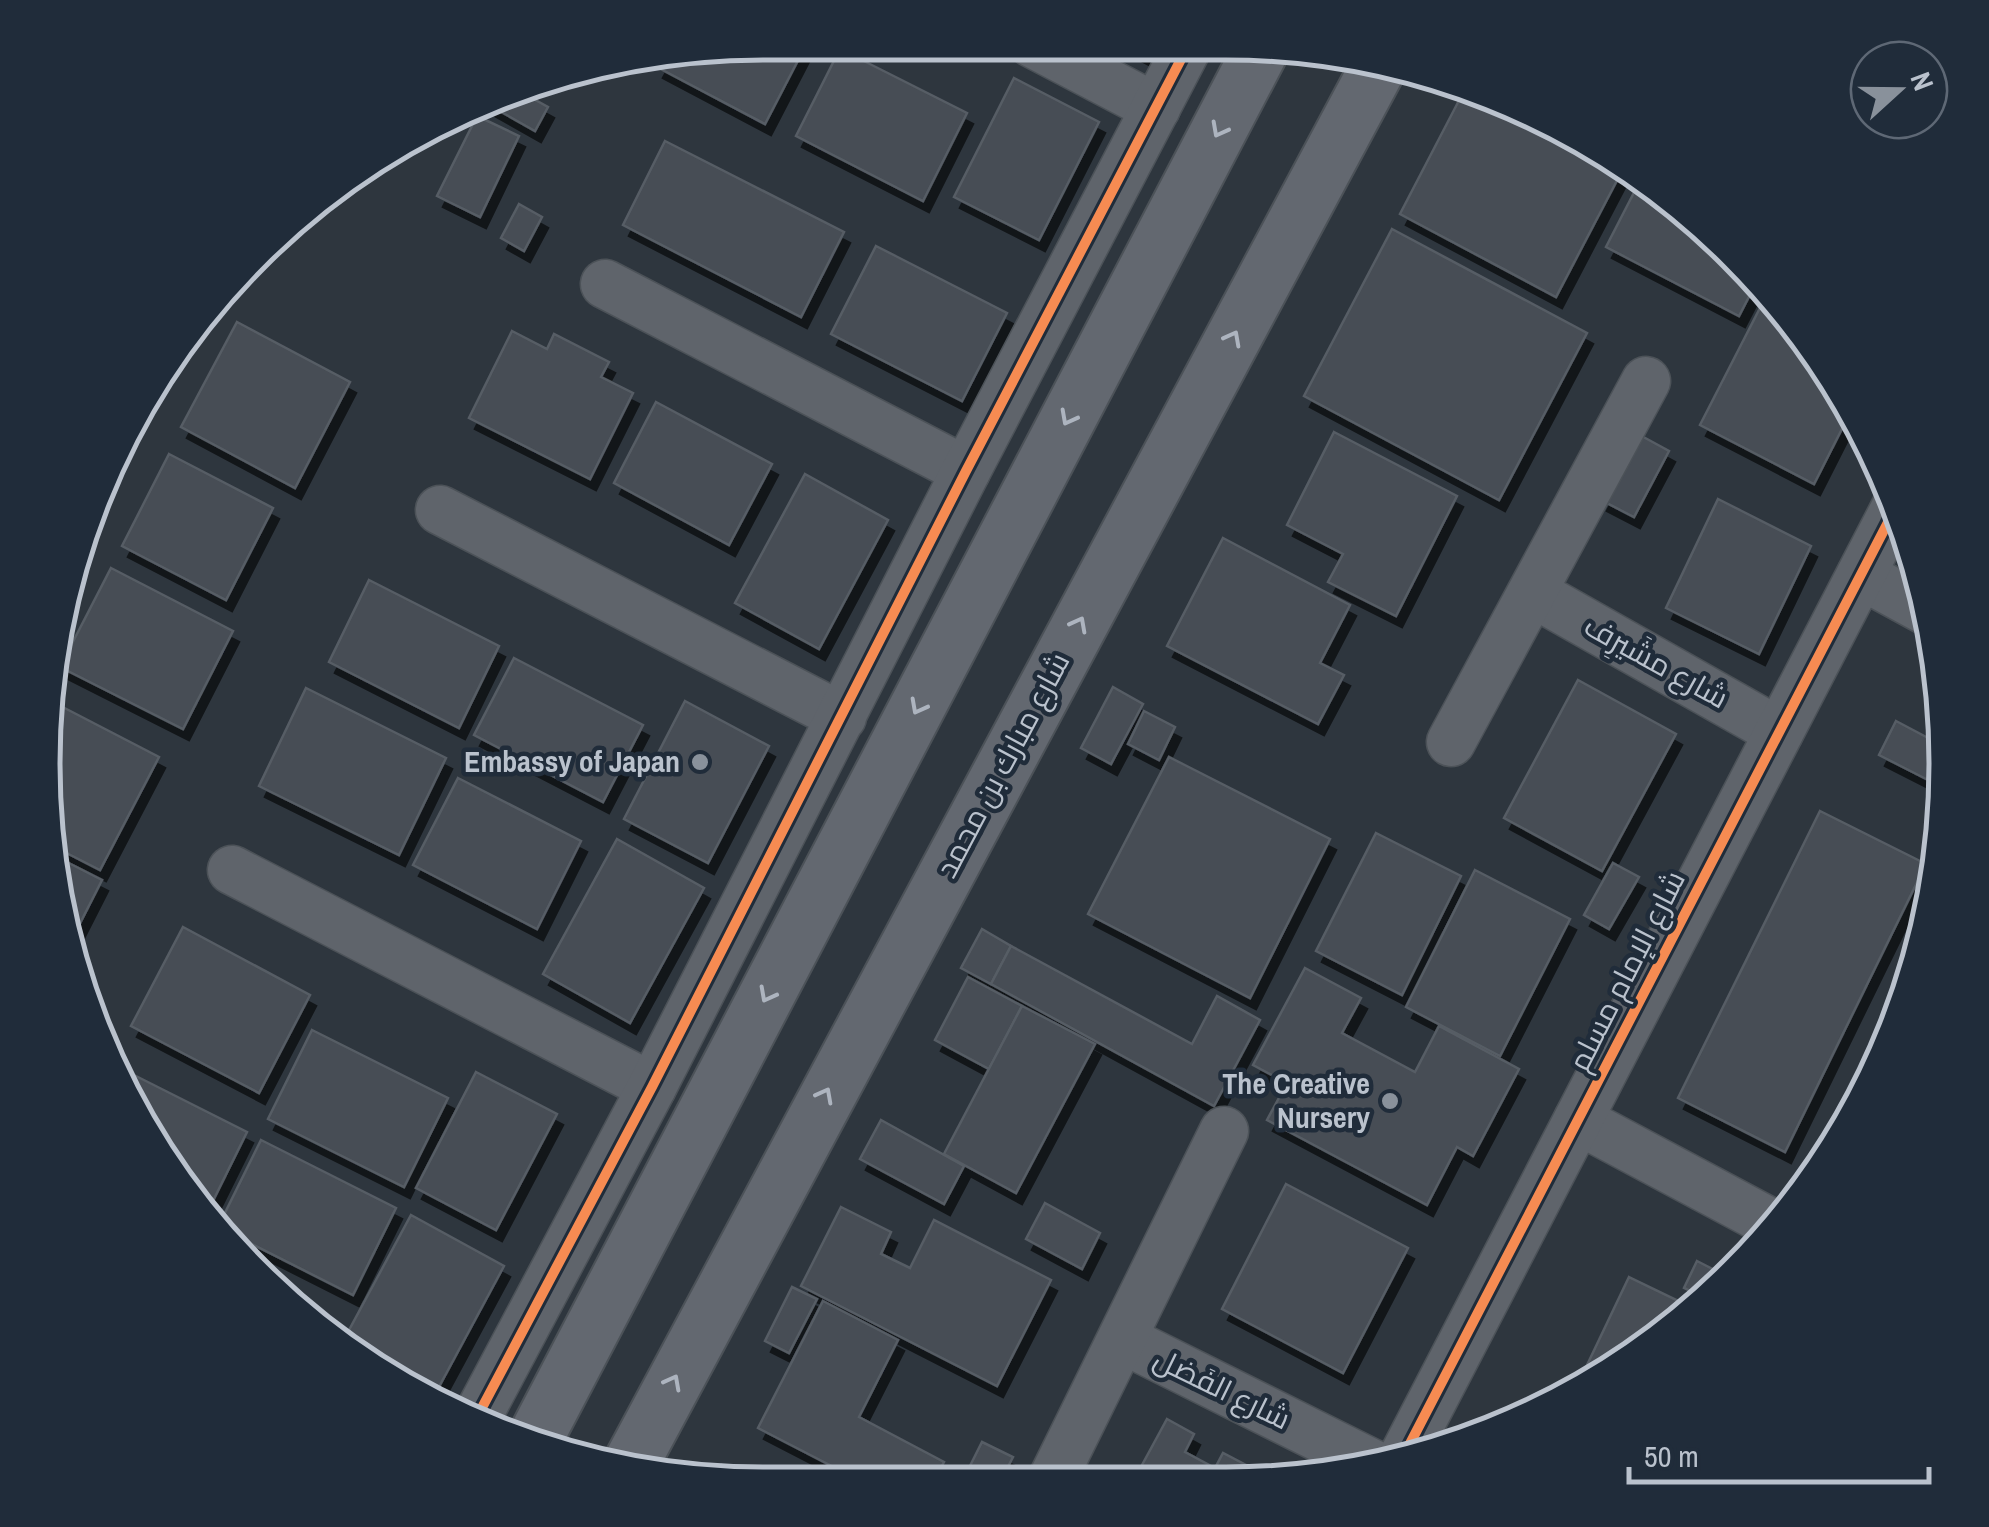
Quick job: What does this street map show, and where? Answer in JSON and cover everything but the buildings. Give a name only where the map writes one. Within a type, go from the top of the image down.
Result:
[{"type":"main road","points":[[539,1431],[1255,61]]},
{"type":"main road","name":"شارع مبارك بن محمد","points":[[636,1455],[1373,76]]},
{"type":"street","points":[[1064,60],[1156,108]]},
{"type":"street","points":[[482,1408],[652,1087],[1181,60]]},
{"type":"street","points":[[605,284],[966,471]]},
{"type":"street","points":[[1451,742],[1646,380]]},
{"type":"street","points":[[440,510],[842,717]]},
{"type":"street","name":"شارع الإمام مسلم","points":[[1411,1442],[1887,524]]},
{"type":"street","points":[[1861,575],[1910,601]]},
{"type":"street","name":"شارع مشَيرِف","points":[[1533,593],[1780,732]]},
{"type":"street","points":[[232,870],[652,1087]]},
{"type":"street","points":[[1578,1120],[1762,1218]]},
{"type":"street","name":"شارع الفَضل","points":[[1058,1467],[1224,1131]]},
{"type":"street","name":"شارع الفَضل","points":[[1122,1339],[1354,1455]]},
{"type":"cycle path","points":[[482,1408],[652,1087],[1181,60]]},
{"type":"cycle path","points":[[1411,1442],[1887,524]]},
{"type":"place","name":"Embassy of Japan","points":[[700,762]]},
{"type":"place","name":"The Creative Nursery","points":[[1390,1101]]}]
